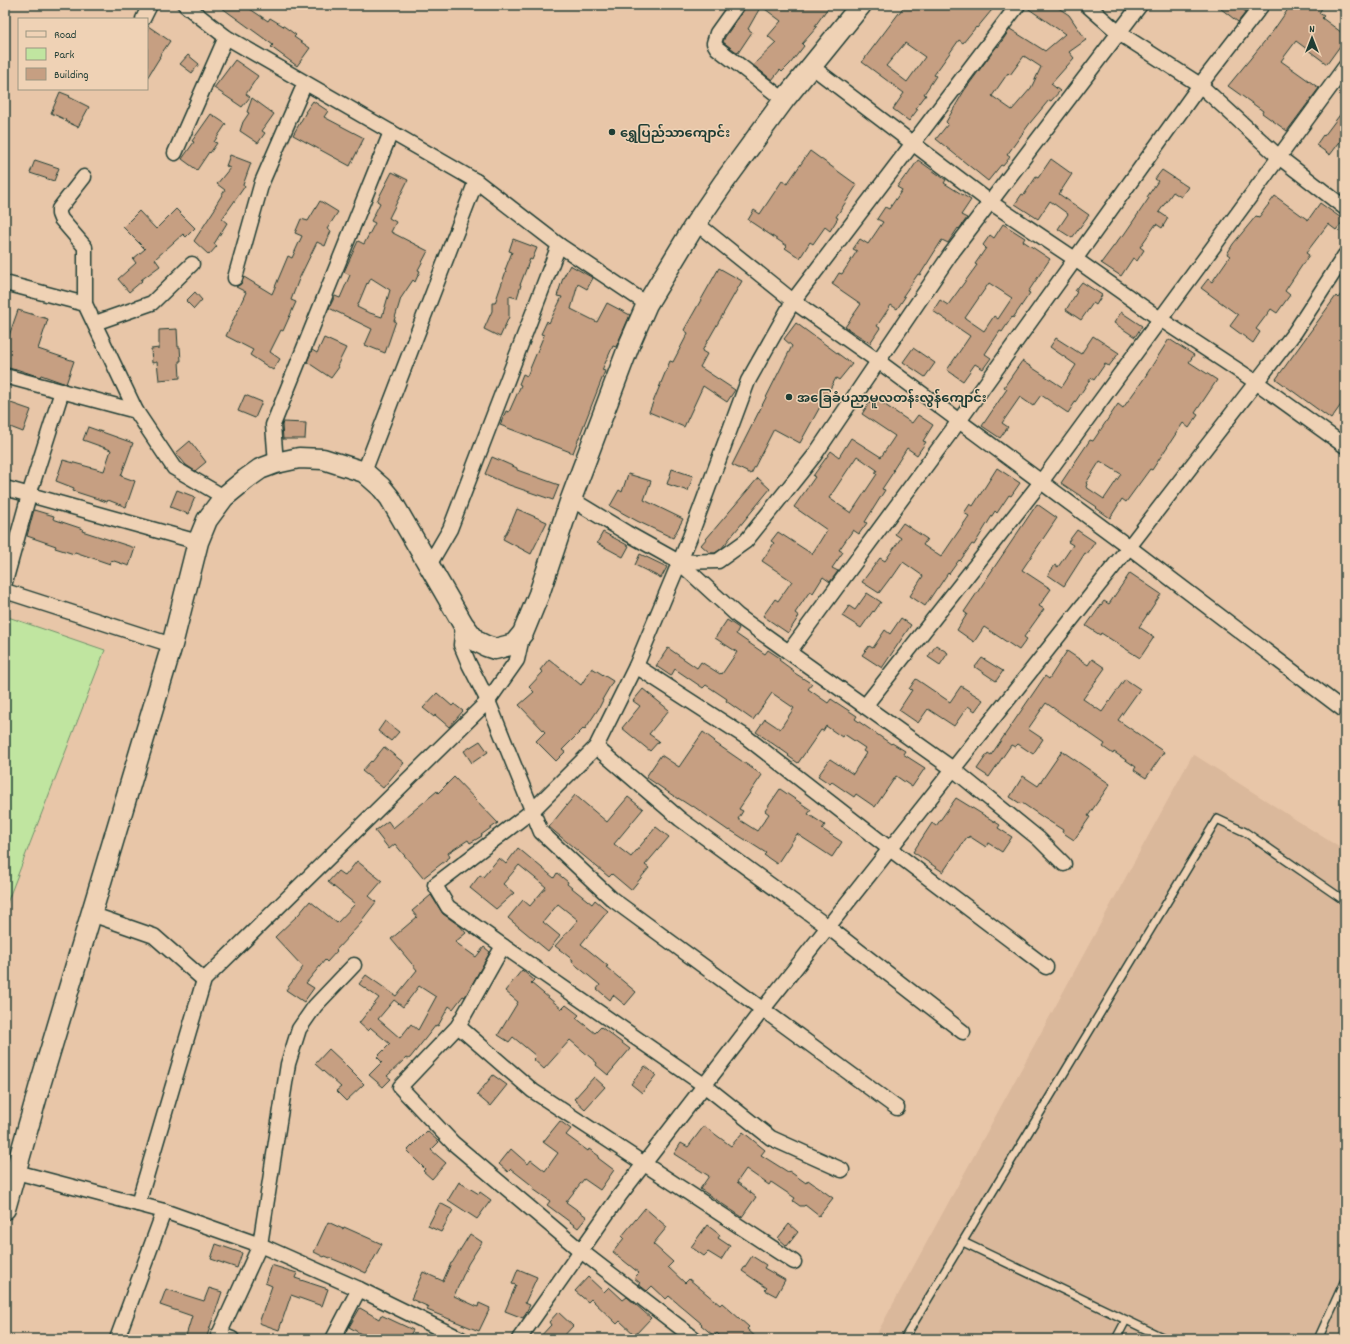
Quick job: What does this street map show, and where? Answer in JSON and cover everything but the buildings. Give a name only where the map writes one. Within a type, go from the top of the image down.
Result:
[{"type":"street","points":[[144,18],[150,5]]},
{"type":"street","points":[[185,5],[226,37],[476,181],[559,245],[647,304]]},
{"type":"street","points":[[737,5],[717,33],[714,43],[717,48],[784,100]]},
{"type":"street","points":[[138,1204],[204,980],[488,701],[518,660],[523,633],[539,594],[571,499],[630,343],[647,304],[696,223],[784,100],[861,5]]},
{"type":"street","points":[[842,1170],[771,1138],[704,1086],[448,907],[435,884],[532,810],[596,747],[636,666],[680,562],[748,381],[793,302],[1018,5]]},
{"type":"street","points":[[1087,5],[1119,33],[1200,85],[1279,157],[1345,208]]},
{"type":"street","points":[[680,562],[718,561],[746,541],[814,456],[950,255],[1140,5]]},
{"type":"street","points":[[789,652],[959,421],[1200,85],[1262,5]]},
{"type":"street","points":[[175,153],[226,37]]},
{"type":"street","points":[[811,66],[990,202],[1075,259],[1160,320],[1256,382],[1345,446]]},
{"type":"street","points":[[866,706],[1041,482],[1345,67]]},
{"type":"street","points":[[235,278],[262,182],[305,83]]},
{"type":"street","points":[[276,462],[273,425],[392,132]]},
{"type":"street","points":[[84,177],[59,209],[58,214],[85,247],[85,304],[136,411],[174,468],[224,497]]},
{"type":"street","points":[[364,472],[476,181]]},
{"type":"street","points":[[696,223],[793,302],[878,361],[959,421],[1129,547],[1345,711]]},
{"type":"street","points":[[429,565],[450,529],[559,245]]},
{"type":"street","points":[[519,1339],[580,1251],[644,1164],[763,1009],[1129,547],[1295,332],[1345,255]]},
{"type":"street","points":[[95,323],[152,303],[192,264]]},
{"type":"street","points":[[5,283],[85,304]]},
{"type":"street","points":[[5,376],[136,411]]},
{"type":"street","points":[[5,582],[29,495],[62,391]]},
{"type":"street","points":[[5,1209],[10,1170],[91,914],[172,645],[198,542],[207,520],[224,497],[260,469],[276,462],[299,458],[323,459],[364,472],[381,487],[390,498],[463,624],[476,641],[486,646],[495,648],[514,644],[523,633]]},
{"type":"street","points":[[5,488],[198,542]]},
{"type":"street","points":[[571,499],[627,534],[680,562],[738,616],[953,768],[1038,839],[1064,864]]},
{"type":"street","points":[[5,591],[172,645]]},
{"type":"street","points":[[463,624],[461,645],[488,701],[542,832],[612,900],[897,1108]]},
{"type":"street","points":[[636,666],[746,736],[890,849],[1046,967]]},
{"type":"street","points":[[596,747],[680,819],[828,928],[963,1032]]},
{"type":"street","points":[[91,914],[154,936],[204,980]]},
{"type":"street","points":[[503,946],[458,1026],[400,1087],[453,1143],[580,1251],[695,1339]]},
{"type":"street","points":[[223,1337],[260,1245],[288,1064],[299,1029],[315,1006],[354,965]]},
{"type":"street","points":[[458,1026],[533,1091],[794,1262]]},
{"type":"street","points":[[10,1170],[164,1211],[260,1245],[359,1289],[460,1339]]},
{"type":"street","points":[[117,1339],[164,1211]]},
{"type":"street","points":[[333,1339],[359,1289]]},
{"type":"lane","points":[[904,1339],[1218,819],[1245,832],[1345,901]]},
{"type":"lane","points":[[963,1242],[1166,1339]]},
{"type":"lane","points":[[1318,1339],[1345,1280]]},
{"type":"lane","points":[[1116,1339],[1126,1320]]},
{"type":"shaded area","points":[[1193,754],[1345,851],[1345,1339],[874,1339]]},
{"type":"green space","points":[[5,616],[105,650],[5,908]]},
{"type":"place","name":"ရွှေပြည်သာကျောင်း","points":[[612,132]]},
{"type":"place","name":"အခြေခံပညာမူလတန်းလွန်ကျောင်း","points":[[789,397]]}]
